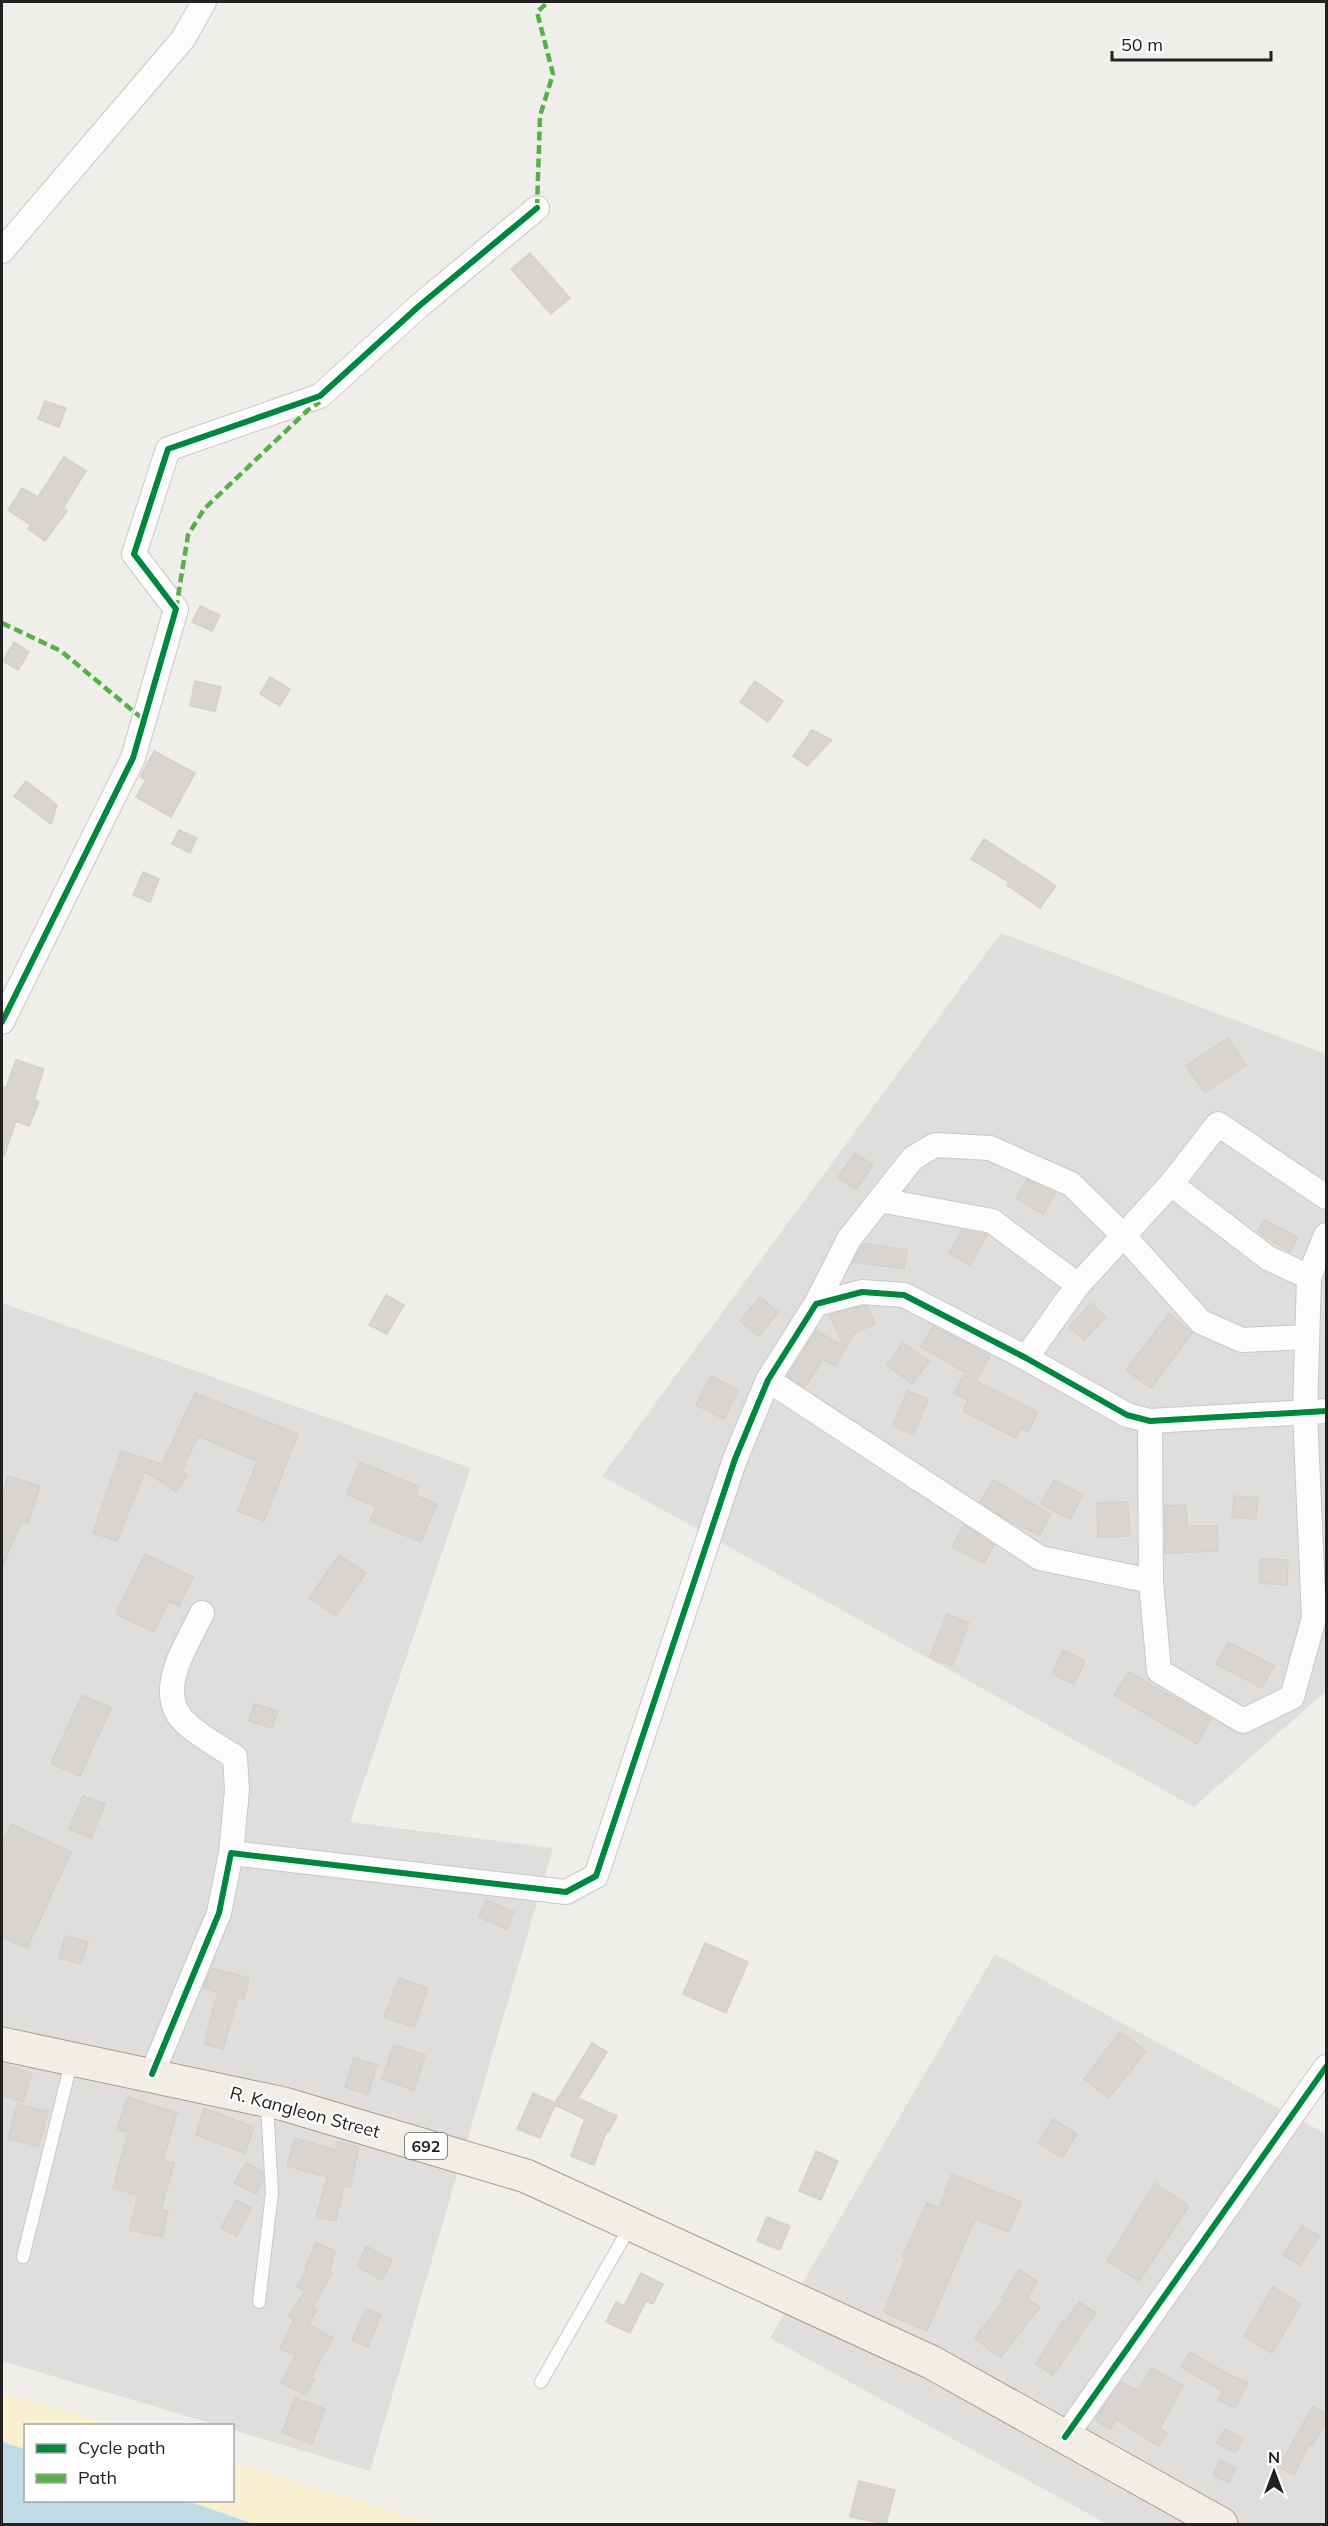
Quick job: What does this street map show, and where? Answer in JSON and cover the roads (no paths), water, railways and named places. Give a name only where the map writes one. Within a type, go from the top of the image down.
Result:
[{"type":"main road","name":"R. Kangleon Street","points":[[2,2044],[267,2099],[526,2176],[931,2362],[1065,2437]]},
{"type":"main road","name":"692","points":[[1065,2437],[1221,2524]]},
{"type":"street","points":[[2,251],[183,39],[204,2]]},
{"type":"street","points":[[2,1022],[133,758],[176,609],[134,554],[168,449],[320,396],[419,306],[537,208]]},
{"type":"street","points":[[1026,1358],[1078,1285],[1171,1184],[1218,1124],[1326,1197]]},
{"type":"street","points":[[231,1853],[566,1892],[596,1876],[735,1459],[768,1380],[816,1304],[849,1239],[913,1158],[935,1145],[990,1148],[1071,1184],[1124,1236],[1201,1323],[1242,1340],[1307,1337]]},
{"type":"street","points":[[1171,1184],[1268,1258],[1309,1277]]},
{"type":"street","points":[[880,1200],[992,1221],[1078,1285]]},
{"type":"street","points":[[1150,1421],[1151,1581],[1159,1671],[1243,1721],[1292,1697],[1314,1618],[1316,1412],[1307,1337],[1309,1277],[1326,1235]]},
{"type":"street","points":[[816,1304],[862,1292],[904,1295],[1026,1358],[1127,1415],[1150,1421],[1316,1412]]},
{"type":"street","points":[[768,1380],[1040,1558],[1151,1581]]},
{"type":"street","points":[[152,2074],[219,1913],[231,1853],[237,1790],[235,1757],[186,1725],[170,1697],[171,1679],[202,1613]]},
{"type":"street","points":[[1065,2437],[1326,2067]]},
{"type":"lane","points":[[23,2257],[73,2058]]},
{"type":"lane","points":[[259,2302],[272,2193],[267,2099]]},
{"type":"lane","points":[[541,2382],[631,2224]]},
{"type":"water","points":[[2,2442],[24,2449],[24,2502],[190,2502],[254,2524],[2,2524]]}]
